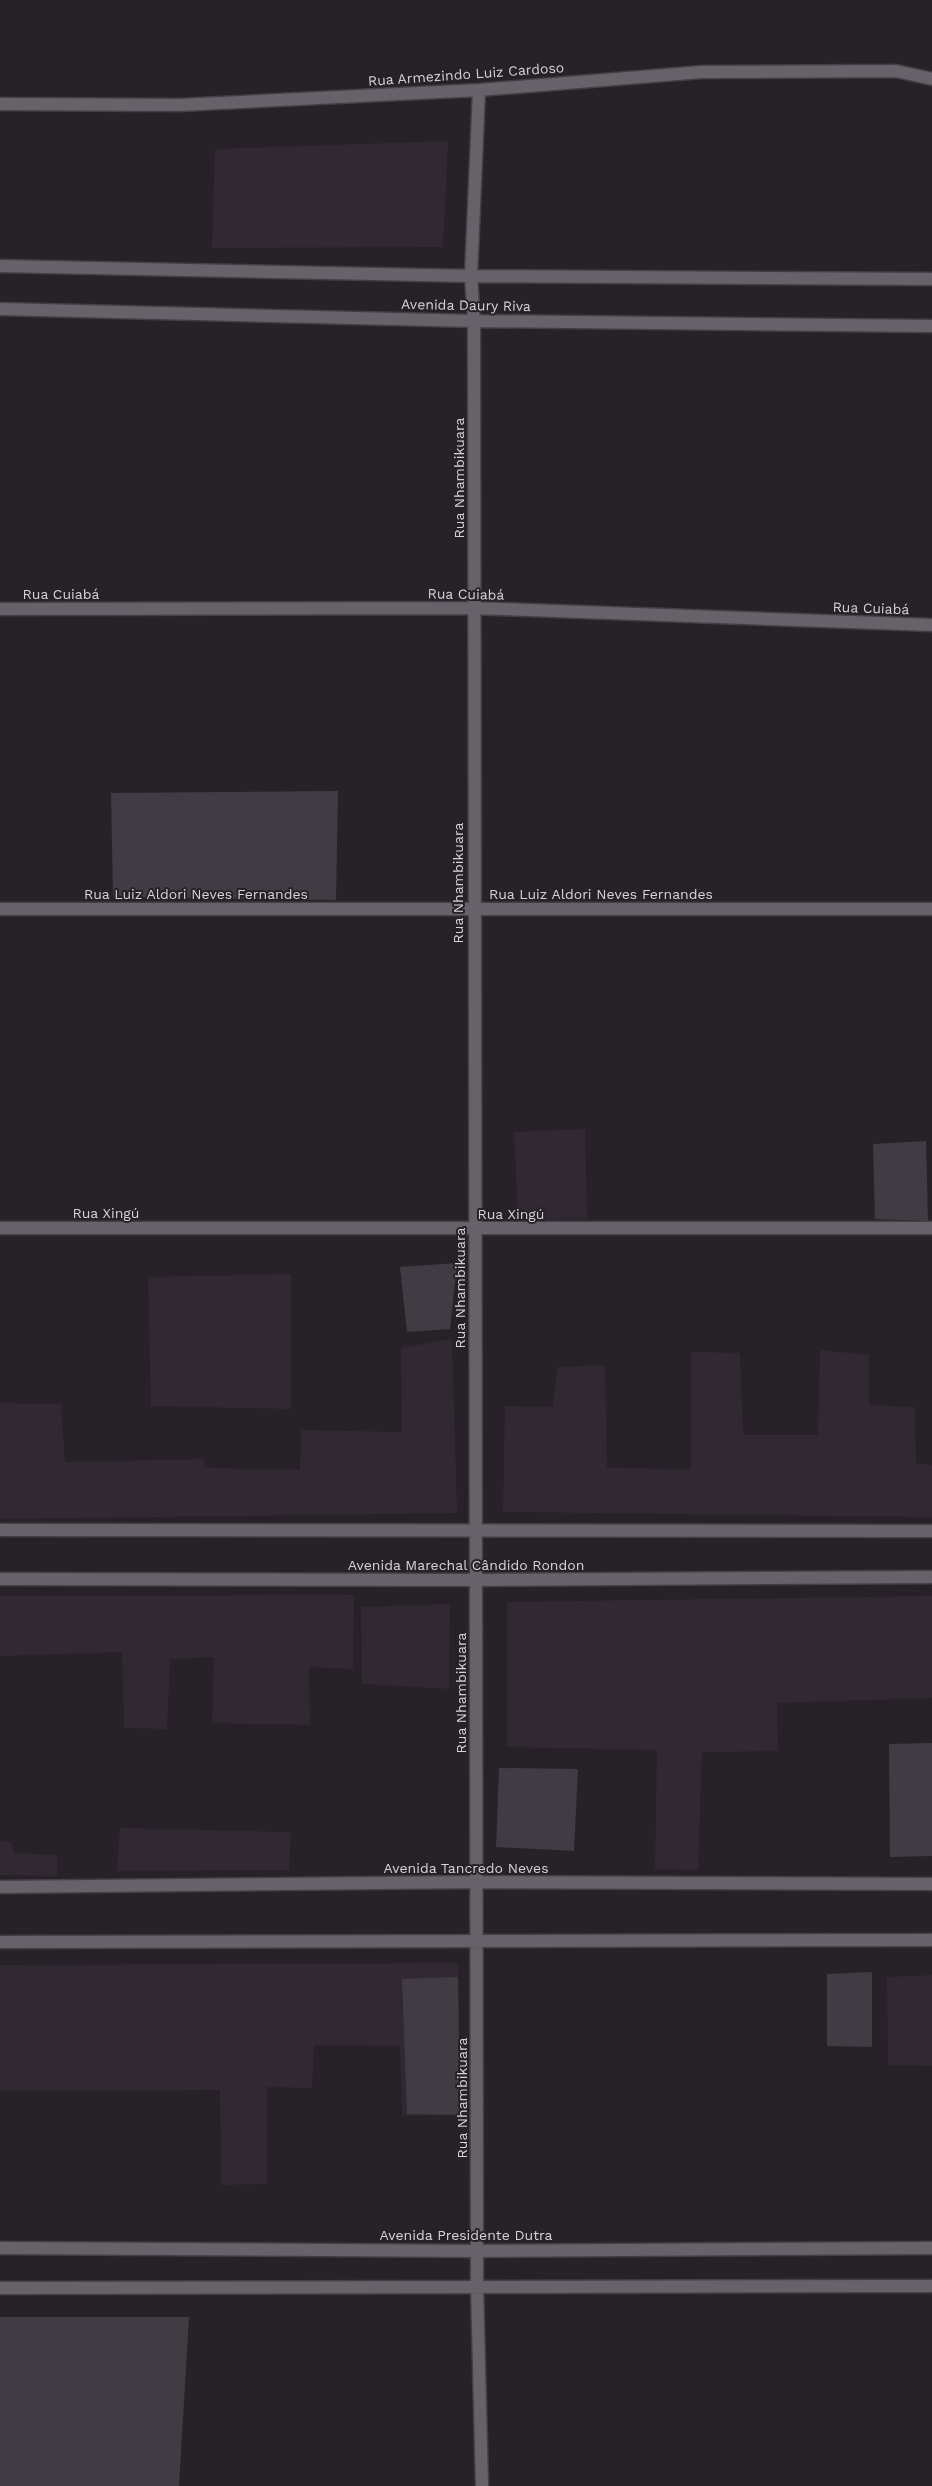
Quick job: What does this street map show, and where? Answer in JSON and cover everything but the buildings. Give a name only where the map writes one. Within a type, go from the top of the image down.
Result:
[{"type":"street","name":"Rua Armezindo Luiz Cardoso","points":[[0,104],[180,104],[479,90],[702,72],[896,71],[932,79]]},
{"type":"street","name":"Rua Nhambikuara","points":[[479,90],[471,276],[474,321],[473,909],[477,2286],[482,2486]]},
{"type":"street","name":"Avenida Daury Riva","points":[[0,266],[471,276],[932,279]]},
{"type":"street","name":"Avenida Daury Riva","points":[[0,310],[474,321],[932,326]]},
{"type":"street","name":"Rua Cuiabá","points":[[0,610],[473,608],[932,625]]},
{"type":"street","name":"Rua Luiz Aldori Neves Fernandes","points":[[0,909],[932,909]]},
{"type":"street","name":"Rua Xingú","points":[[0,1228],[932,1228]]},
{"type":"street","points":[[0,1530],[932,1531]]},
{"type":"street","name":"Avenida Marechal Cândido Rondon","points":[[0,1579],[475,1580],[932,1577]]},
{"type":"street","name":"Avenida Tancredo Neves","points":[[0,1887],[477,1882],[932,1884]]},
{"type":"street","points":[[0,1942],[932,1940]]},
{"type":"street","name":"Avenida Presidente Dutra","points":[[0,2248],[477,2251],[932,2248]]},
{"type":"street","points":[[0,2288],[932,2286]]},
{"type":"shaded area","points":[[448,141],[443,247],[212,248],[215,149]]},
{"type":"shaded area","points":[[585,1129],[587,1219],[518,1220],[514,1132]]},
{"type":"shaded area","points":[[291,1274],[291,1409],[151,1406],[148,1277]]},
{"type":"shaded area","points":[[452,1339],[457,1513],[0,1519],[0,1403],[61,1404],[65,1462],[203,1459],[205,1468],[300,1470],[301,1430],[402,1432],[401,1348]]},
{"type":"shaded area","points":[[820,1350],[869,1355],[869,1405],[915,1407],[916,1463],[932,1465],[932,1517],[503,1512],[505,1406],[553,1407],[557,1367],[605,1365],[607,1468],[691,1469],[691,1352],[740,1353],[743,1435],[818,1435]]},
{"type":"shaded area","points":[[354,1595],[353,1669],[309,1667],[310,1725],[212,1723],[214,1657],[170,1659],[167,1729],[124,1728],[122,1652],[0,1656],[0,1596]]},
{"type":"shaded area","points":[[932,1596],[932,1698],[777,1703],[778,1751],[702,1752],[698,1870],[655,1869],[657,1750],[507,1747],[507,1602]]},
{"type":"shaded area","points":[[450,1604],[449,1689],[362,1684],[361,1607]]},
{"type":"shaded area","points":[[120,1828],[291,1832],[289,1870],[117,1871]]},
{"type":"shaded area","points":[[0,1841],[11,1842],[14,1853],[57,1855],[57,1876],[0,1875]]},
{"type":"shaded area","points":[[458,1963],[460,2115],[402,2116],[400,2046],[314,2045],[312,2088],[267,2087],[267,2184],[221,2185],[220,2090],[0,2091],[0,1965]]},
{"type":"shaded area","points":[[932,1975],[932,2066],[888,2065],[887,1977]]}]
